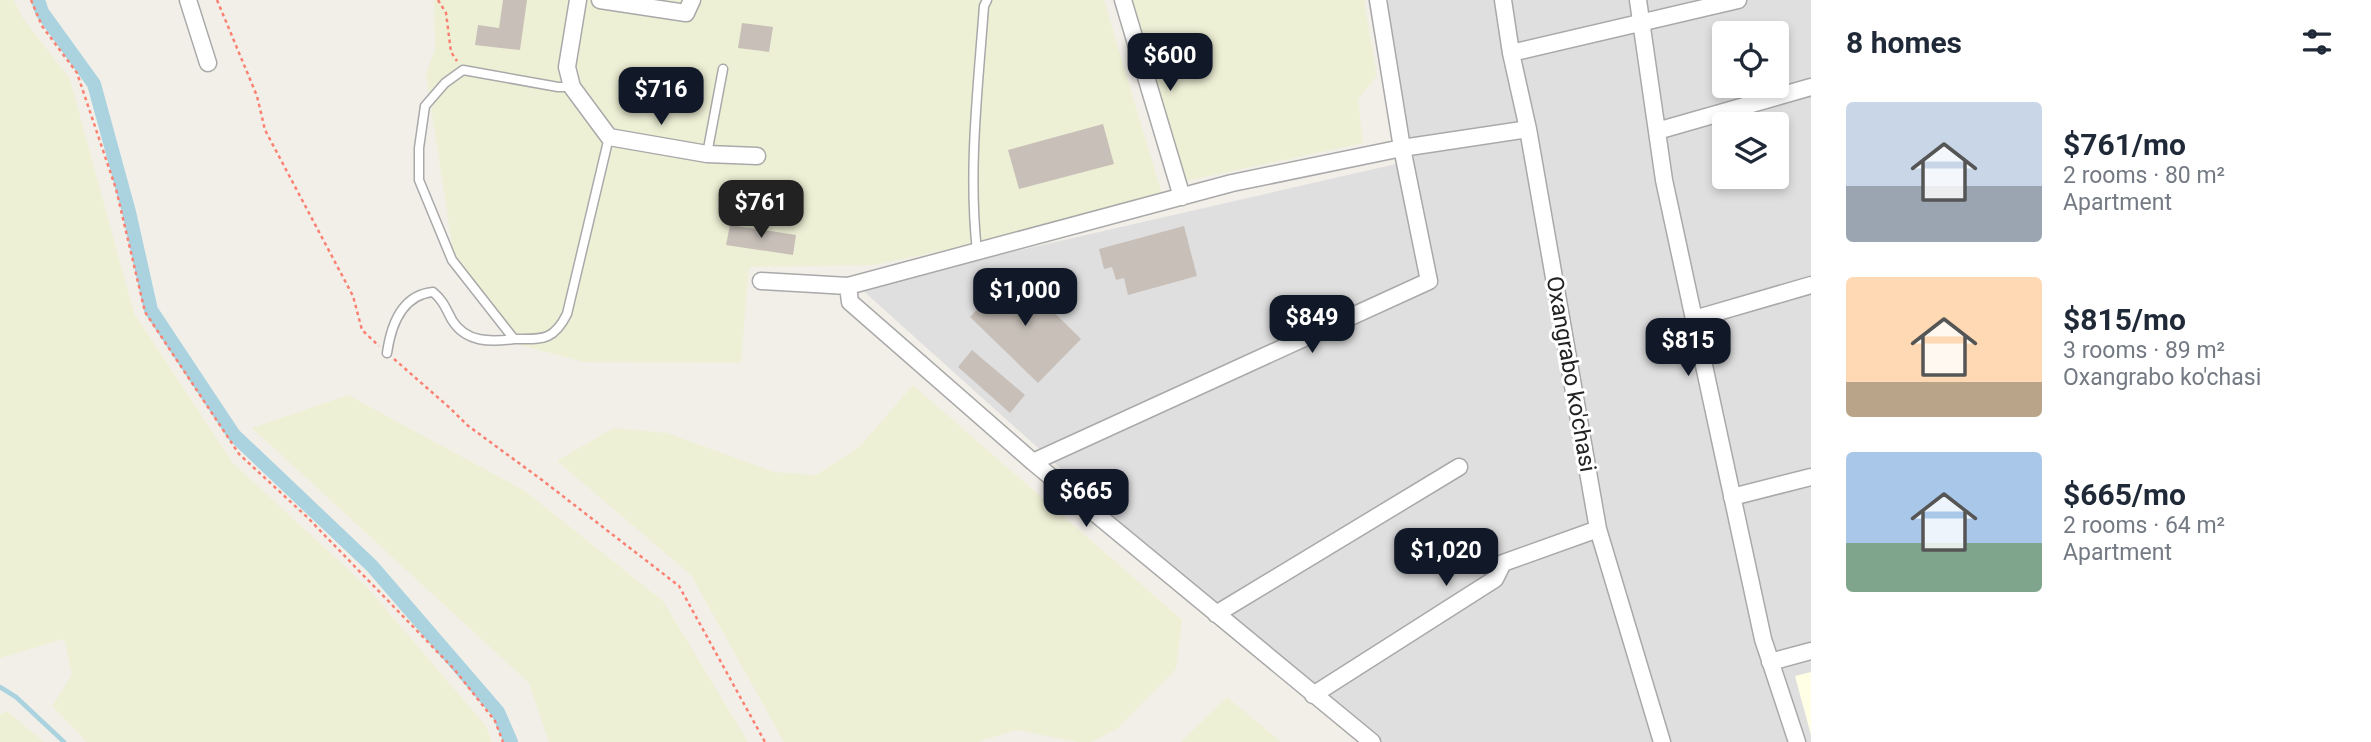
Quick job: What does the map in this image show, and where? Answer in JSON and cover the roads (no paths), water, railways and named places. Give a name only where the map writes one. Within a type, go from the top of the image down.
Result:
[{"type":"street","points":[[188,0],[208,63]]},
{"type":"street","points":[[578,0],[567,67],[572,87],[609,137],[707,154],[757,156]]},
{"type":"street","points":[[600,0],[686,13],[691,0]]},
{"type":"street","points":[[1123,0],[1182,197]]},
{"type":"street","points":[[1033,461],[1429,281],[1402,148],[1378,0]]},
{"type":"street","name":"Oxangrabo ko'chasi","points":[[1503,0],[1598,530],[1662,742]]},
{"type":"street","points":[[1638,0],[1664,180],[1763,639],[1797,742]]},
{"type":"street","points":[[1511,53],[1738,0]]},
{"type":"street","points":[[1657,131],[1811,87]]},
{"type":"street","points":[[761,281],[848,286],[1232,183],[1402,148],[1528,129]]},
{"type":"street","points":[[1694,319],[1811,285]]},
{"type":"street","points":[[848,286],[850,302],[1033,461],[1372,742]]},
{"type":"street","points":[[1216,614],[1459,467]]},
{"type":"street","points":[[1732,497],[1811,477]]},
{"type":"street","points":[[1313,695],[1495,579],[1503,563],[1598,530]]},
{"type":"street","points":[[1770,662],[1811,651]]},
{"type":"lane","points":[[977,251],[973,215],[974,145],[986,0]]},
{"type":"lane","points":[[707,154],[723,69]]},
{"type":"lane","points":[[514,339],[452,260],[419,180],[419,148],[425,106],[445,83],[463,70],[558,88],[572,87]]},
{"type":"lane","points":[[387,353],[390,333],[404,306],[421,293],[433,292],[442,299],[454,323],[472,338],[493,341],[545,339],[560,328],[567,314],[609,137]]},
{"type":"waterway","points":[[38,0],[42,12],[94,84],[129,212],[151,310],[234,435],[372,566],[498,712],[511,742]]},
{"type":"waterway","points":[[0,687],[16,697],[64,742]]}]
